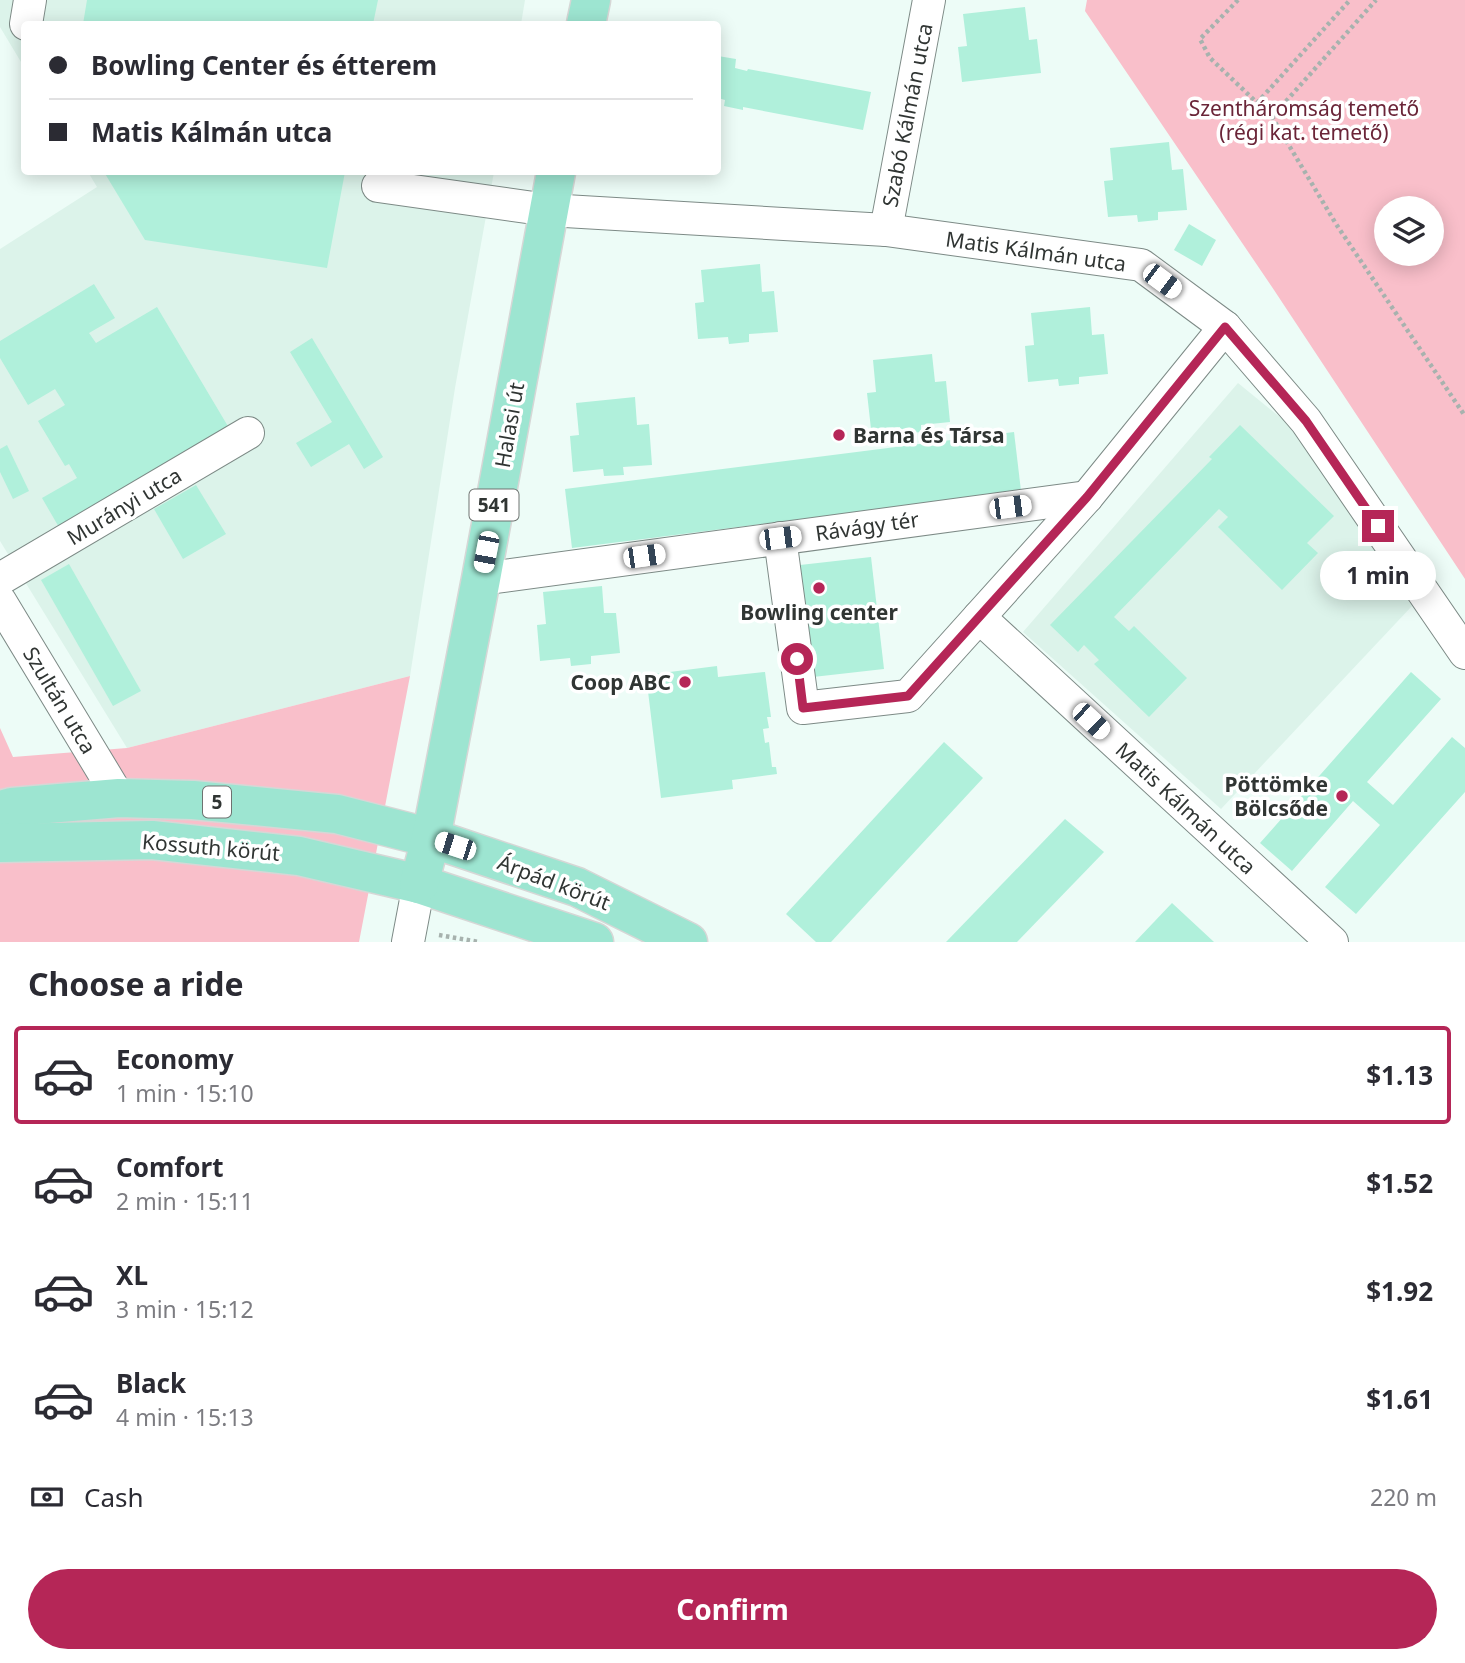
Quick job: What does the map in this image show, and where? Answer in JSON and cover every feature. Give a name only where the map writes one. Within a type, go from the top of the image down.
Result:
[{"type":"main road","points":[[587,21],[591,0]]},
{"type":"main road","name":"Halasi út","points":[[419,884],[431,838],[481,579],[555,175]]},
{"type":"main road","name":"Árpád körút","points":[[0,810],[119,799],[193,800],[337,814],[431,838],[577,887],[688,942]]},
{"type":"main road","name":"Kossuth körút","points":[[0,843],[152,840],[299,856],[419,884]]},
{"type":"main road","name":"Árpád körút","points":[[419,884],[594,942]]},
{"type":"street","points":[[26,21],[30,0]]},
{"type":"street","name":"Szabó Kálmán utca","points":[[886,230],[929,0]]},
{"type":"street","name":"Matis Kálmán utca","points":[[378,186],[548,210],[886,230],[1141,265],[1225,327],[1306,421],[1465,653]]},
{"type":"street","points":[[780,538],[803,708],[908,696],[1087,497],[1225,327]]},
{"type":"street","name":"Murányi utca","points":[[0,579],[248,433]]},
{"type":"street","name":"Rávágy tér","points":[[481,579],[1087,497]]},
{"type":"street","name":"Szultán utca","points":[[0,601],[119,799]]},
{"type":"street","name":"Matis Kálmán utca","points":[[979,617],[1332,942]]},
{"type":"street","points":[[409,936],[419,884]]},
{"type":"path","points":[[1238,0],[1200,39],[1210,58],[1272,117],[1336,224],[1465,416]]},
{"type":"path","points":[[1257,103],[1350,0]]},
{"type":"path","points":[[1272,117],[1376,0]]},
{"type":"path","points":[[409,936],[479,942]]},
{"type":"shaded area","points":[[0,0],[525,0],[522,21],[21,21],[21,62],[0,27]]},
{"type":"shaded area","points":[[90,175],[493,175],[455,388],[410,676],[127,748],[0,541],[0,249],[97,187]]},
{"type":"shaded area","points":[[1238,383],[1297,431],[1412,606],[1221,809],[1023,632]]},
{"type":"green space","name":"Szentháromság temető (régi kat. temető)","points":[[1087,0],[1465,0],[1465,579],[1085,11]]},
{"type":"green space","points":[[410,676],[359,942],[0,942],[0,728],[13,757],[127,748]]},
{"type":"building","points":[[87,0],[378,0],[374,21],[84,21]]},
{"type":"building","points":[[1025,7],[1029,40],[1037,39],[1041,73],[962,82],[958,47],[967,46],[963,14]]},
{"type":"building","points":[[721,56],[736,59],[735,68],[747,71],[748,69],[871,92],[863,130],[743,107],[743,110],[724,106],[725,100],[721,99]]},
{"type":"building","points":[[1169,142],[1172,170],[1183,169],[1187,210],[1158,212],[1158,220],[1138,222],[1137,215],[1108,217],[1104,181],[1113,180],[1110,148]]},
{"type":"building","points":[[106,175],[344,175],[327,268],[145,240]]},
{"type":"building","points":[[1189,224],[1216,240],[1202,266],[1174,250]]},
{"type":"building","points":[[760,264],[762,292],[774,291],[778,332],[749,334],[749,342],[729,344],[728,337],[698,339],[695,303],[704,302],[701,270]]},
{"type":"building","points":[[94,284],[115,318],[89,333],[96,343],[157,307],[229,428],[60,529],[42,498],[77,478],[69,464],[65,466],[38,421],[65,405],[55,389],[28,405],[0,358],[0,341]]},
{"type":"building","points":[[1090,307],[1092,335],[1104,334],[1108,374],[1079,377],[1079,384],[1059,386],[1058,379],[1028,382],[1025,346],[1034,345],[1031,313]]},
{"type":"building","points":[[312,338],[383,457],[364,469],[349,444],[311,467],[296,443],[332,422],[290,352]]},
{"type":"building","points":[[932,354],[935,382],[946,381],[950,422],[921,425],[921,432],[901,434],[900,427],[871,429],[867,393],[876,392],[873,360]]},
{"type":"building","points":[[635,397],[637,425],[649,424],[652,465],[623,467],[624,475],[604,476],[603,469],[573,472],[570,436],[579,435],[576,403]]},
{"type":"building","points":[[1240,425],[1334,516],[1307,543],[1318,553],[1282,590],[1218,527],[1228,517],[1219,509],[1114,617],[1129,631],[1134,626],[1187,678],[1149,717],[1094,664],[1099,660],[1084,645],[1078,652],[1050,625],[1212,459],[1209,457]]},
{"type":"building","points":[[1014,432],[1021,491],[572,548],[565,489]]},
{"type":"building","points":[[7,445],[29,491],[13,499],[0,472],[0,449]]},
{"type":"building","points":[[196,485],[226,534],[183,559],[154,509]]},
{"type":"building","points":[[871,557],[884,669],[813,677],[800,565]]},
{"type":"building","points":[[69,564],[141,691],[113,706],[41,580]]},
{"type":"building","points":[[602,586],[604,613],[616,613],[620,653],[591,656],[591,664],[571,666],[570,658],[540,661],[537,625],[546,624],[543,592]]},
{"type":"building","points":[[717,666],[718,677],[765,672],[771,717],[767,717],[769,728],[763,729],[765,743],[769,742],[772,767],[776,767],[777,774],[732,780],[733,789],[661,798],[646,675]]},
{"type":"building","name":"Pöttömke Bölcsőde","points":[[1411,672],[1441,699],[1367,782],[1393,805],[1452,737],[1465,748],[1465,792],[1356,914],[1325,887],[1380,825],[1353,801],[1292,871],[1260,843]]},
{"type":"building","points":[[944,742],[983,778],[831,942],[816,942],[786,914]]},
{"type":"building","points":[[1065,819],[1104,852],[1017,942],[946,942]]},
{"type":"building","points":[[1172,903],[1214,942],[1135,942]]},
{"type":"place","name":"Barna és Társa","points":[[839,435]]},
{"type":"place","name":"Bowling center","points":[[819,588]]},
{"type":"place","name":"Coop ABC","points":[[685,682]]},
{"type":"place","name":"Pöttömke Bölcsőde","points":[[1342,796]]},
{"type":"route","points":[[797,659],[803,708],[908,696],[1087,497],[1225,327],[1306,421],[1378,526]]}]
